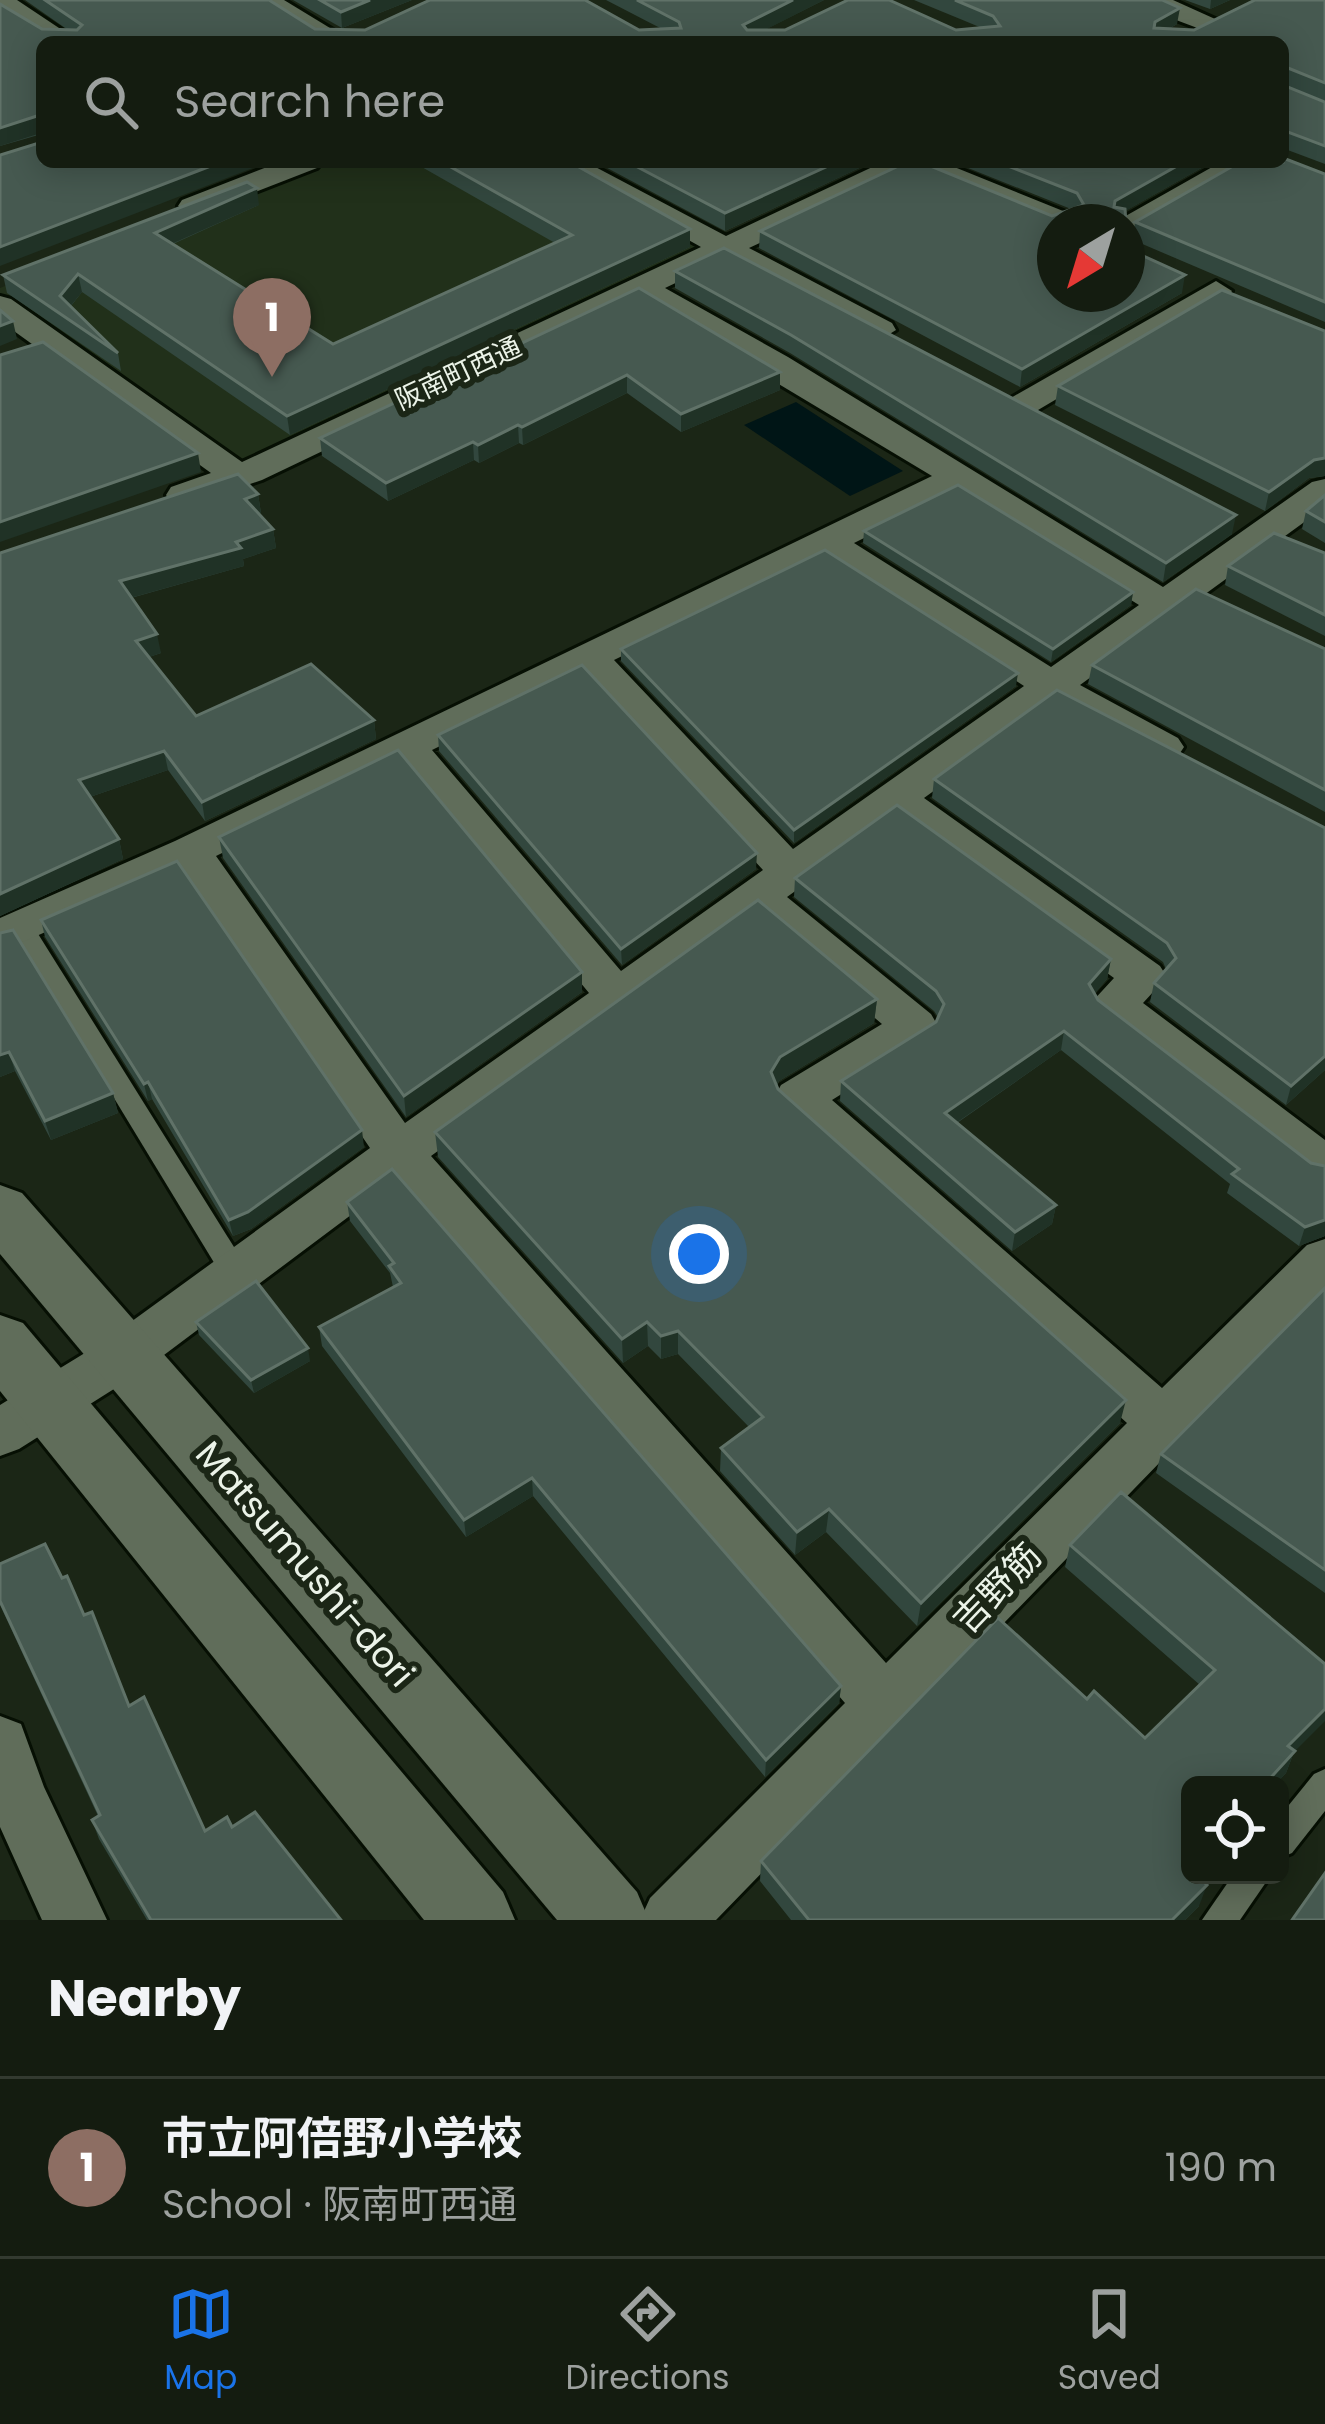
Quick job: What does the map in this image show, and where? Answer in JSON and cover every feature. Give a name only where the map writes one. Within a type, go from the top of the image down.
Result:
[{"type":"street","points":[[264,0],[342,36]]},
{"type":"street","points":[[1148,0],[1219,20],[1183,36]]},
{"type":"street","points":[[0,1],[56,36]]},
{"type":"street","points":[[175,213],[279,168]]},
{"type":"street","points":[[576,168],[903,342]]},
{"type":"street","name":"阪南町西通","points":[[151,506],[238,476],[898,168]]},
{"type":"street","points":[[926,168],[1037,212]]},
{"type":"street","points":[[1145,217],[1232,168]]},
{"type":"street","points":[[1063,427],[1011,400],[1227,296],[1180,275]]},
{"type":"street","points":[[638,287],[959,477],[1196,601]]},
{"type":"street","points":[[0,306],[238,476]]},
{"type":"street","points":[[16,355],[50,342]]},
{"type":"street","points":[[11,932],[959,477]]},
{"type":"street","points":[[25,1418],[125,1354],[234,1271],[1054,687],[1288,543],[1325,490]]},
{"type":"street","points":[[1228,512],[1288,543]]},
{"type":"street","points":[[824,540],[1054,687],[1200,766]]},
{"type":"street","points":[[590,658],[774,884],[915,1025],[798,1098],[1161,1420]]},
{"type":"street","points":[[406,745],[617,998]]},
{"type":"street","points":[[896,799],[1144,977],[1113,1004],[1325,1166]]},
{"type":"street","points":[[190,850],[400,1154],[884,1704]]},
{"type":"street","name":"Matsumushi-dori","points":[[0,1210],[610,1920]]},
{"type":"street","name":"吉野筋","points":[[672,1920],[1325,1259]]},
{"type":"street","points":[[0,1342],[25,1418],[475,1920]]},
{"type":"street","points":[[0,1744],[16,1794],[75,1920]]},
{"type":"lane","points":[[11,932],[234,1271]]},
{"type":"lane","points":[[1289,1831],[1325,1785]]},
{"type":"lane","points":[[1219,1920],[1247,1884]]},
{"type":"shaded area","points":[[308,168],[554,168],[706,248],[240,461],[0,293],[0,288]]},
{"type":"shaded area","points":[[796,402],[903,471],[850,496],[744,425]]},
{"type":"building","points":[[45,0],[269,0],[315,29],[365,30],[430,0],[585,0],[639,30],[681,28],[679,22],[637,0],[793,0],[743,25],[747,30],[785,30],[848,0],[889,0],[956,30],[1000,26],[993,16],[955,0],[1162,0],[1180,8],[1155,22],[1154,28],[1194,30],[1255,0],[1325,0],[1325,83],[1289,68],[1289,36],[36,36],[36,116],[0,128],[0,4],[42,29],[77,30],[82,25]]},
{"type":"building","points":[[320,0],[370,0],[341,12]]},
{"type":"building","points":[[1289,88],[1325,102],[1325,146],[1289,132]]},
{"type":"building","points":[[36,144],[36,168],[205,168],[0,247],[0,155]]},
{"type":"building","points":[[1289,160],[1325,174],[1325,302],[1145,226],[1145,216],[1230,168],[1289,168]]},
{"type":"building","points":[[453,168],[581,168],[690,229],[287,416],[78,274],[60,296],[118,353],[3,275],[247,182],[257,188],[155,233],[333,344],[572,235]]},
{"type":"building","points":[[639,168],[824,168],[725,213]]},
{"type":"building","points":[[894,168],[936,168],[1037,210],[1037,312],[1121,312],[1022,369],[760,231]]},
{"type":"building","points":[[1013,168],[1173,168],[1115,201],[1083,204],[1077,193]]},
{"type":"building","points":[[724,248],[1236,515],[1166,563],[791,335],[675,271]]},
{"type":"building","points":[[1145,257],[1185,275],[1145,298]]},
{"type":"building","points":[[639,288],[780,372],[681,414],[627,375],[522,427],[478,445],[473,442],[386,483],[320,438]]},
{"type":"building","points":[[1222,290],[1325,331],[1325,458],[1314,460],[1269,492],[1058,386]]},
{"type":"building","points":[[0,310],[13,321],[0,326]]},
{"type":"building","points":[[43,342],[198,453],[0,522],[0,355]]},
{"type":"building","points":[[238,474],[258,494],[245,499],[273,529],[236,542],[241,548],[120,581],[157,634],[136,641],[196,716],[311,664],[374,720],[202,802],[164,751],[79,780],[119,839],[0,894],[0,553]]},
{"type":"building","points":[[958,485],[1133,592],[1053,649],[864,531]]},
{"type":"building","points":[[1325,495],[1325,522],[1306,511]]},
{"type":"building","points":[[1274,533],[1325,553],[1325,615],[1228,566]]},
{"type":"building","points":[[825,550],[1018,673],[794,830],[621,649]]},
{"type":"building","points":[[1196,589],[1325,649],[1325,790],[1092,665]]},
{"type":"building","points":[[582,665],[757,853],[621,949],[438,735]]},
{"type":"building","points":[[1057,690],[1325,828],[1325,1056],[1291,1086],[1154,983],[1176,958],[1167,943],[934,779]]},
{"type":"building","points":[[398,750],[582,972],[404,1096],[219,837]]},
{"type":"building","points":[[897,805],[1111,959],[1089,984],[1098,1000],[1311,1163],[1325,1166],[1325,1220],[1305,1227],[1232,1174],[1239,1169],[1064,1031],[945,1113],[1056,1205],[1015,1232],[841,1081],[936,1022],[944,1004],[936,991],[795,878]]},
{"type":"building","points":[[177,861],[362,1130],[248,1212],[229,1220],[148,1082],[144,1084],[41,920]]},
{"type":"building","points":[[758,900],[877,999],[780,1057],[771,1072],[778,1089],[1126,1400],[921,1603],[829,1509],[797,1532],[721,1448],[763,1417],[678,1331],[661,1336],[647,1322],[622,1339],[435,1132]]},
{"type":"building","points":[[13,930],[113,1093],[45,1121],[9,1052],[0,1055],[0,933]]},
{"type":"building","points":[[392,1169],[841,1686],[766,1760],[532,1478],[464,1520],[319,1327],[401,1283],[389,1266],[394,1263],[347,1202]]},
{"type":"building","points":[[256,1281],[308,1348],[251,1380],[196,1322]]},
{"type":"building","points":[[1325,1288],[1325,1570],[1161,1454]]},
{"type":"building","points":[[1121,1492],[1325,1664],[1325,1709],[1288,1746],[1295,1751],[1272,1776],[1181,1776],[1181,1884],[1207,1885],[1172,1920],[809,1920],[761,1861],[998,1618],[1087,1699],[1094,1691],[1145,1738],[1215,1670],[1070,1545]]},
{"type":"building","points":[[45,1544],[62,1578],[67,1576],[84,1615],[92,1612],[129,1706],[144,1697],[205,1831],[227,1817],[232,1827],[255,1812],[341,1920],[151,1920],[92,1820],[100,1815],[0,1601],[0,1564]]},
{"type":"building","points":[[1325,1873],[1325,1920],[1292,1920]]},
{"type":"place","name":"市立阿倍野小学校","points":[[272,377]]}]
